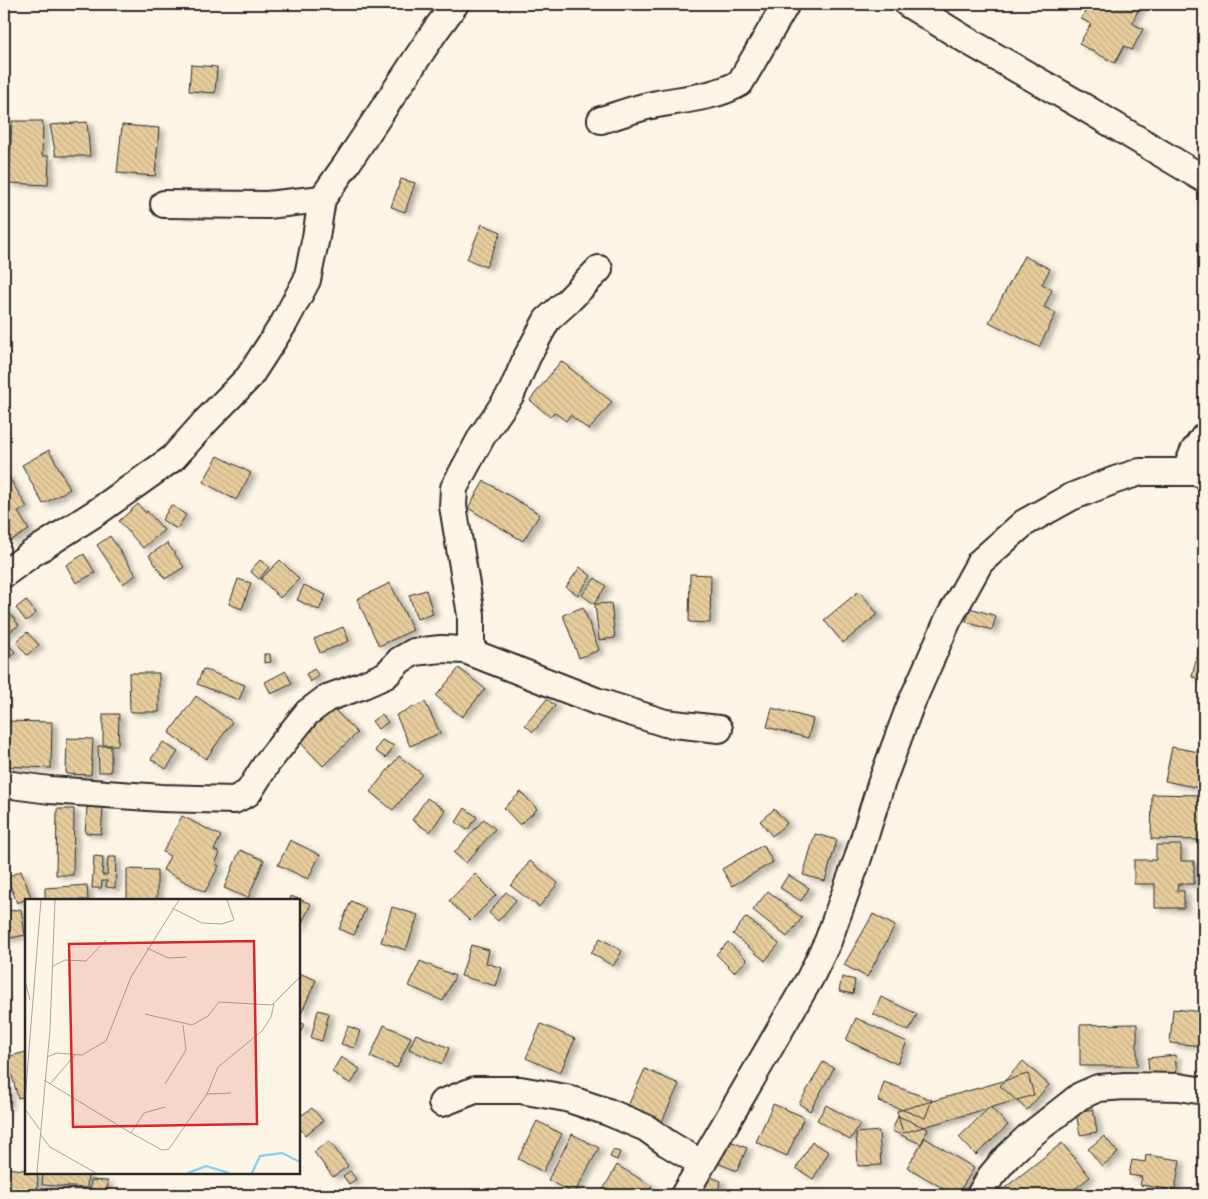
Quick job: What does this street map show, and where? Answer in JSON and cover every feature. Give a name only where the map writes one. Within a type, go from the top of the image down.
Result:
[{"type":"street","points":[[4,574],[34,552],[97,512],[173,458],[206,421],[249,378],[284,323],[306,280],[316,238],[322,198],[455,4]]},
{"type":"street","points":[[601,120],[656,104],[680,101],[730,89],[740,83],[786,4]]},
{"type":"street","points":[[908,4],[1204,179]]},
{"type":"street","points":[[164,204],[267,205],[322,198]]},
{"type":"street","points":[[471,652],[471,616],[453,506],[454,488],[482,436],[511,394],[546,320],[568,301],[599,269]]},
{"type":"street","points":[[684,1195],[741,1100],[810,978],[828,941],[858,858],[881,784],[910,706],[948,620],[980,562],[1024,523],[1071,497],[1140,472],[1195,473],[1194,451],[1204,436]]},
{"type":"street","points":[[4,784],[50,790],[162,798],[234,800],[248,793],[267,763],[307,713],[327,698],[386,675],[400,660],[414,652],[441,649],[465,650],[596,701],[666,722],[719,729]]},
{"type":"street","points":[[980,1195],[991,1176],[1007,1157],[1028,1137],[1080,1096],[1098,1088],[1125,1086],[1179,1087],[1204,1091]]},
{"type":"street","points":[[442,1103],[475,1090],[520,1090],[566,1098],[608,1112],[646,1128],[666,1143],[702,1164]]},
{"type":"building","points":[[1089,4],[1141,4],[1132,23],[1143,29],[1132,50],[1124,46],[1115,63],[1079,44],[1091,24],[1081,19]]},
{"type":"building","points":[[191,65],[217,67],[215,93],[189,91]]},
{"type":"building","points":[[12,121],[43,121],[42,156],[49,156],[48,185],[9,183]]},
{"type":"building","points":[[87,122],[90,156],[56,156],[50,125]]},
{"type":"building","points":[[122,125],[159,128],[155,176],[117,173]]},
{"type":"building","points":[[401,179],[415,183],[405,212],[391,207]]},
{"type":"building","points":[[482,224],[501,232],[486,267],[467,259]]},
{"type":"building","points":[[1024,256],[1050,269],[1042,284],[1052,290],[1044,307],[1056,313],[1039,347],[989,322]]},
{"type":"building","points":[[561,361],[612,402],[589,430],[570,415],[566,421],[554,412],[550,417],[530,400]]},
{"type":"building","points":[[49,450],[70,489],[43,504],[22,465]]},
{"type":"building","points":[[218,456],[251,473],[236,500],[203,482]]},
{"type":"building","points":[[7,474],[27,507],[18,512],[29,530],[10,541],[4,531],[4,476]]},
{"type":"building","points":[[484,481],[540,514],[523,541],[468,508]]},
{"type":"building","points":[[138,504],[164,530],[143,548],[119,521]]},
{"type":"building","points":[[171,505],[186,515],[177,529],[162,520]]},
{"type":"building","points":[[110,536],[136,575],[123,584],[97,545]]},
{"type":"building","points":[[167,543],[184,567],[165,579],[149,555]]},
{"type":"building","points":[[84,554],[95,573],[76,583],[66,565]]},
{"type":"building","points":[[260,560],[269,567],[259,579],[250,571]]},
{"type":"building","points":[[280,560],[299,579],[280,598],[261,579]]},
{"type":"building","points":[[580,567],[591,576],[578,595],[566,587]]},
{"type":"building","points":[[690,574],[711,575],[710,623],[689,622]]},
{"type":"building","points":[[595,578],[606,586],[594,604],[582,595]]},
{"type":"building","points":[[238,579],[251,583],[242,609],[229,604]]},
{"type":"building","points":[[390,583],[413,630],[379,646],[357,599]]},
{"type":"building","points":[[304,585],[326,595],[319,610],[297,600]]},
{"type":"building","points":[[426,590],[433,614],[417,619],[409,595]]},
{"type":"building","points":[[859,591],[878,614],[843,643],[824,620]]},
{"type":"building","points":[[26,600],[36,613],[26,621],[16,608]]},
{"type":"building","points":[[611,603],[615,638],[599,640],[595,604]]},
{"type":"building","points":[[4,606],[19,625],[4,636]]},
{"type":"building","points":[[583,607],[599,650],[579,658],[563,615]]},
{"type":"building","points":[[970,608],[996,616],[992,630],[966,622]]},
{"type":"building","points":[[343,627],[349,641],[320,653],[314,639]]},
{"type":"building","points":[[27,632],[39,645],[27,655],[16,642]]},
{"type":"building","points":[[4,640],[15,652],[7,659],[4,656]]},
{"type":"building","points":[[1199,646],[1204,647],[1204,680],[1192,677]]},
{"type":"building","points":[[264,654],[270,654],[271,662],[264,663]]},
{"type":"building","points":[[459,668],[485,689],[462,717],[436,696]]},
{"type":"building","points":[[203,669],[245,685],[239,700],[197,684]]},
{"type":"building","points":[[314,669],[319,676],[310,682],[306,674]]},
{"type":"building","points":[[286,671],[292,684],[271,694],[265,682]]},
{"type":"building","points":[[129,673],[159,673],[159,712],[130,712]]},
{"type":"building","points":[[196,696],[232,722],[206,759],[169,733]]},
{"type":"building","points":[[547,699],[555,706],[533,732],[525,725]]},
{"type":"building","points":[[425,702],[440,733],[410,746],[396,715]]},
{"type":"building","points":[[333,708],[357,733],[323,766],[298,740]]},
{"type":"building","points":[[772,708],[813,719],[808,738],[767,727]]},
{"type":"building","points":[[103,714],[119,714],[118,745],[103,745]]},
{"type":"building","points":[[382,714],[388,722],[378,729],[372,721]]},
{"type":"building","points":[[4,721],[52,722],[51,768],[4,766]]},
{"type":"building","points":[[67,738],[93,739],[91,775],[66,774]]},
{"type":"building","points":[[382,740],[394,746],[386,758],[375,751]]},
{"type":"building","points":[[163,742],[178,752],[166,769],[151,759]]},
{"type":"building","points":[[98,746],[111,746],[111,772],[99,772]]},
{"type":"building","points":[[1172,747],[1204,753],[1204,789],[1165,781]]},
{"type":"building","points":[[399,756],[422,774],[393,810],[370,792]]},
{"type":"building","points":[[521,792],[537,809],[520,825],[504,808]]},
{"type":"building","points":[[1152,794],[1204,795],[1203,840],[1151,839]]},
{"type":"building","points":[[427,798],[445,810],[430,832],[412,820]]},
{"type":"building","points":[[87,807],[103,808],[101,834],[85,833]]},
{"type":"building","points":[[465,808],[477,817],[467,830],[456,822]]},
{"type":"building","points":[[57,809],[74,809],[73,875],[56,875]]},
{"type":"building","points":[[774,809],[787,823],[772,836],[760,821]]},
{"type":"building","points":[[182,816],[221,836],[214,850],[220,853],[215,864],[219,866],[205,892],[163,870],[170,856],[163,852]]},
{"type":"building","points":[[484,819],[495,829],[466,863],[454,853]]},
{"type":"building","points":[[815,834],[837,840],[825,881],[803,875]]},
{"type":"building","points":[[290,840],[320,855],[308,879],[278,865]]},
{"type":"building","points":[[763,845],[773,862],[732,886],[722,869]]},
{"type":"building","points":[[1156,845],[1181,845],[1181,861],[1194,861],[1194,884],[1178,884],[1177,891],[1184,891],[1184,908],[1155,908],[1155,884],[1134,884],[1134,860],[1156,860]]},
{"type":"building","points":[[240,850],[264,860],[248,898],[224,888]]},
{"type":"building","points":[[94,856],[103,857],[102,875],[107,875],[108,857],[116,857],[115,888],[106,887],[107,881],[102,881],[101,888],[92,888]]},
{"type":"building","points":[[530,861],[558,883],[539,907],[511,886]]},
{"type":"building","points":[[127,869],[157,870],[157,899],[127,899]]},
{"type":"building","points":[[21,871],[31,897],[17,903],[7,877]]},
{"type":"building","points":[[475,874],[496,895],[470,921],[449,901]]},
{"type":"building","points":[[788,875],[809,888],[801,901],[780,888]]},
{"type":"building","points":[[87,885],[88,899],[45,899],[45,888]]},
{"type":"building","points":[[768,891],[802,918],[787,937],[753,910]]},
{"type":"building","points":[[506,892],[516,900],[498,921],[489,913]]},
{"type":"building","points":[[300,900],[311,904],[300,927]]},
{"type":"building","points":[[351,901],[366,908],[354,935],[339,929]]},
{"type":"building","points":[[392,907],[418,915],[406,950],[381,942]]},
{"type":"building","points":[[21,909],[25,935],[5,939],[4,912]]},
{"type":"building","points":[[873,914],[895,926],[867,977],[844,965]]},
{"type":"building","points":[[746,917],[779,944],[765,961],[733,934]]},
{"type":"building","points":[[600,938],[622,951],[613,966],[591,953]]},
{"type":"building","points":[[728,942],[747,960],[734,972],[716,954]]},
{"type":"building","points":[[471,945],[489,950],[486,963],[502,968],[496,986],[461,976]]},
{"type":"building","points":[[420,961],[455,976],[443,1001],[409,986]]},
{"type":"building","points":[[300,973],[316,980],[300,1014]]},
{"type":"building","points":[[842,977],[855,980],[853,994],[839,991]]},
{"type":"building","points":[[881,997],[917,1014],[909,1031],[873,1014]]},
{"type":"building","points":[[1173,1009],[1204,1012],[1204,1046],[1170,1043]]},
{"type":"building","points":[[318,1010],[329,1013],[322,1041],[311,1038]]},
{"type":"building","points":[[856,1018],[907,1042],[897,1064],[846,1040]]},
{"type":"building","points":[[300,1022],[304,1024],[300,1034]]},
{"type":"building","points":[[541,1024],[575,1039],[560,1073],[526,1058]]},
{"type":"building","points":[[1137,1024],[1137,1066],[1080,1066],[1080,1025]]},
{"type":"building","points":[[384,1025],[411,1037],[397,1068],[370,1057]]},
{"type":"building","points":[[348,1026],[360,1031],[354,1048],[341,1044]]},
{"type":"building","points":[[416,1034],[449,1048],[442,1064],[409,1049]]},
{"type":"building","points":[[25,1052],[25,1096],[18,1098],[7,1057]]},
{"type":"building","points":[[1175,1055],[1177,1075],[1149,1078],[1148,1058]]},
{"type":"building","points":[[341,1057],[360,1069],[351,1084],[332,1072]]},
{"type":"building","points":[[1023,1061],[1049,1085],[1027,1110],[1000,1086]]},
{"type":"building","points":[[823,1062],[834,1068],[810,1111],[799,1104]]},
{"type":"building","points":[[645,1069],[679,1084],[660,1126],[626,1110]]},
{"type":"building","points":[[1028,1074],[1034,1095],[903,1133],[897,1111]]},
{"type":"building","points":[[884,1082],[932,1100],[925,1118],[878,1101]]},
{"type":"building","points":[[4,1087],[8,1087],[8,1106],[4,1106]]},
{"type":"building","points":[[773,1104],[804,1117],[787,1156],[756,1142]]},
{"type":"building","points":[[826,1105],[860,1124],[850,1140],[817,1120]]},
{"type":"building","points":[[990,1107],[1008,1125],[976,1155],[959,1137]]},
{"type":"building","points":[[312,1108],[323,1121],[305,1135],[300,1128],[300,1116]]},
{"type":"building","points":[[1093,1109],[1097,1132],[1080,1135],[1076,1112]]},
{"type":"building","points":[[898,1116],[928,1129],[921,1144],[892,1131]]},
{"type":"building","points":[[537,1121],[562,1134],[543,1172],[518,1159]]},
{"type":"building","points":[[879,1131],[881,1165],[858,1166],[856,1133]]},
{"type":"building","points":[[572,1134],[599,1148],[574,1194],[548,1180]]},
{"type":"building","points":[[1104,1136],[1118,1153],[1102,1166],[1088,1149]]},
{"type":"building","points":[[720,1137],[747,1148],[737,1171],[710,1160]]},
{"type":"building","points":[[925,1138],[974,1168],[957,1195],[907,1167]]},
{"type":"building","points":[[329,1141],[348,1166],[333,1177],[314,1152]]},
{"type":"building","points":[[812,1142],[829,1152],[813,1179],[796,1168]]},
{"type":"building","points":[[1062,1143],[1090,1177],[1067,1195],[997,1194]]},
{"type":"building","points":[[613,1150],[620,1152],[617,1160],[610,1157]]},
{"type":"building","points":[[1146,1155],[1180,1160],[1175,1190],[1140,1185],[1142,1177],[1129,1175],[1132,1160],[1145,1162]]},
{"type":"building","points":[[617,1165],[652,1186],[647,1195],[600,1195]]},
{"type":"building","points":[[4,1168],[25,1170],[25,1174],[38,1174],[37,1195],[4,1195]]},
{"type":"building","points":[[350,1171],[356,1179],[349,1184],[343,1176]]},
{"type":"building","points":[[43,1174],[88,1174],[87,1188],[42,1185]]},
{"type":"building","points":[[706,1175],[721,1181],[716,1195],[707,1195],[700,1192]]},
{"type":"building","points":[[91,1180],[108,1181],[107,1195],[90,1195]]}]
